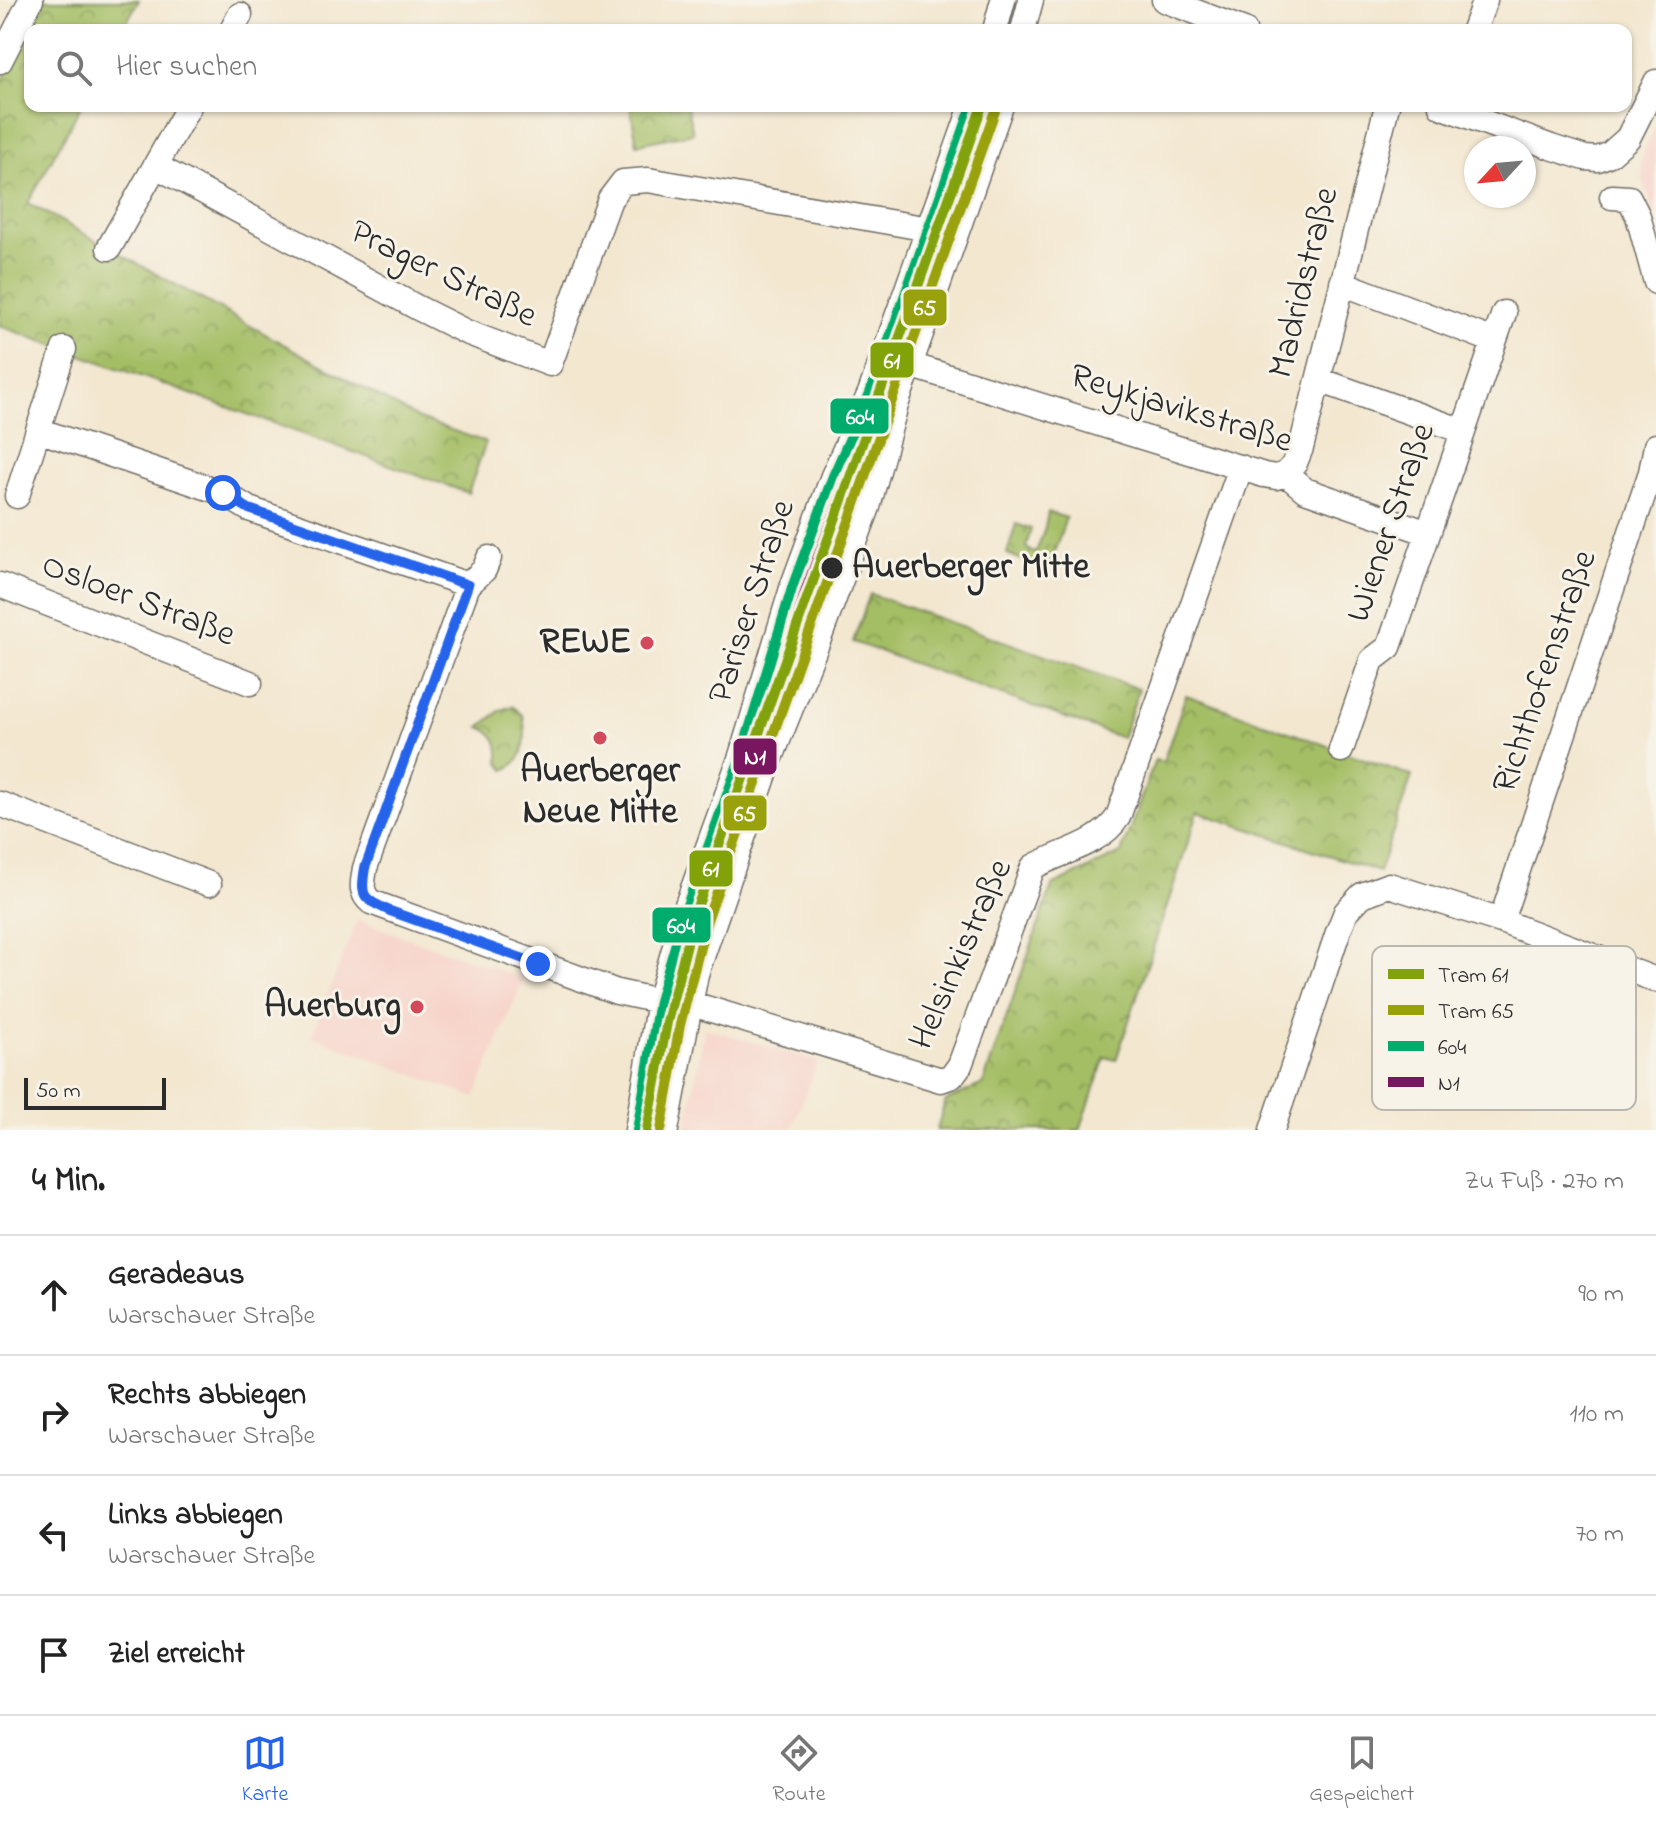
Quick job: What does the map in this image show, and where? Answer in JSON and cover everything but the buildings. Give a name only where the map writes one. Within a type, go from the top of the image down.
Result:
[{"type":"street","points":[[0,61],[31,0]]},
{"type":"street","points":[[997,24],[1003,0]]},
{"type":"street","points":[[1025,24],[1031,0]]},
{"type":"street","points":[[1164,0],[1197,6],[1232,24]]},
{"type":"street","points":[[1476,24],[1485,0]]},
{"type":"street","points":[[1459,112],[1585,158],[1598,159],[1610,154],[1628,138],[1656,82]]},
{"type":"street","points":[[109,248],[186,112]]},
{"type":"street","name":"Pariser Straße","points":[[637,1130],[659,1001],[687,905],[741,756],[793,585],[833,476],[870,393],[970,112]]},
{"type":"street","name":"Pariser Straße","points":[[666,1130],[696,974],[732,866],[868,507],[910,365],[999,112]]},
{"type":"street","name":"Madridstraße","points":[[1286,474],[1301,448],[1385,112]]},
{"type":"street","name":"Prager Straße","points":[[156,166],[418,308],[466,332],[550,364],[610,199],[623,182],[648,180],[929,229]]},
{"type":"street","points":[[1612,197],[1629,198],[1634,207],[1656,282]]},
{"type":"street","points":[[1342,283],[1494,341]]},
{"type":"street","name":"Wiener Straße","points":[[1341,750],[1372,660],[1389,647],[1504,313]]},
{"type":"street","points":[[17,496],[64,349]]},
{"type":"street","name":"Reykjavikstraße","points":[[910,365],[1264,475],[1276,477],[1286,474],[1305,490],[1428,533]]},
{"type":"street","points":[[1319,380],[1463,431]]},
{"type":"street","points":[[38,430],[223,493],[249,509],[468,585],[484,570],[489,558]]},
{"type":"street","name":"Richthofenstraße","points":[[1501,921],[1651,472],[1656,446]]},
{"type":"street","name":"Helsinkistraße","points":[[468,585],[365,868],[362,889],[365,897],[390,911],[617,992],[659,1001],[689,1003],[941,1080],[952,1076],[960,1065],[1033,867],[1100,836],[1118,817],[1241,467]]},
{"type":"street","name":"Osloer Straße","points":[[0,585],[250,683]]},
{"type":"street","points":[[0,804],[209,884]]},
{"type":"street","points":[[1272,1130],[1338,932],[1346,912],[1362,895],[1389,885],[1567,946]]},
{"type":"street","points":[[1636,972],[1656,980]]},
{"type":"shaded area","points":[[1656,124],[1656,216],[1643,182],[1641,159]]},
{"type":"shaded area","name":"Auerburg","points":[[357,920],[523,979],[475,1098],[312,1036]]},
{"type":"shaded area","points":[[705,1028],[818,1062],[791,1130],[686,1130]]},
{"type":"green space","points":[[43,0],[139,0],[125,24],[31,24]]},
{"type":"green space","points":[[24,38],[24,112],[78,112],[28,203],[419,419],[486,442],[468,493],[0,326],[0,85]]},
{"type":"green space","points":[[631,112],[688,112],[693,133],[637,144]]},
{"type":"green space","points":[[1048,512],[1066,518],[1048,570],[1007,554],[1016,524],[1031,529],[1026,547],[1036,552]]},
{"type":"green space","points":[[870,594],[1139,689],[1122,738],[853,642]]},
{"type":"green space","points":[[1186,695],[1412,776],[1379,872],[1198,812],[1116,1060],[1105,1057],[1080,1130],[937,1130],[945,1101],[983,1084],[1052,886],[1121,853],[1155,760],[1163,762]]},
{"type":"green space","points":[[513,706],[523,716],[525,740],[518,760],[505,770],[499,762],[497,741],[480,727],[501,710]]},
{"type":"tram line","name":"61","points":[[647,1130],[667,1022],[694,916],[980,112]]},
{"type":"tram line","name":"65","points":[[661,1130],[680,1025],[707,920],[995,112]]},
{"type":"transit line","name":"604","points":[[637,1130],[659,1001],[687,905],[741,756],[793,585],[833,476],[870,393],[970,112]]},
{"type":"transit line","name":"N1","points":[[651,1130],[673,1004],[700,909],[754,760],[806,589],[846,481],[883,398],[985,112]]},
{"type":"place","name":"Auerberger Mitte","points":[[832,568]]},
{"type":"place","name":"REWE","points":[[647,643]]},
{"type":"place","name":"Auerberger Neue Mitte","points":[[600,738]]},
{"type":"place","name":"Auerburg","points":[[417,1007]]},
{"type":"route","points":[[223,493],[249,509],[468,585],[365,868],[362,889],[371,902],[390,911],[538,964]]}]
